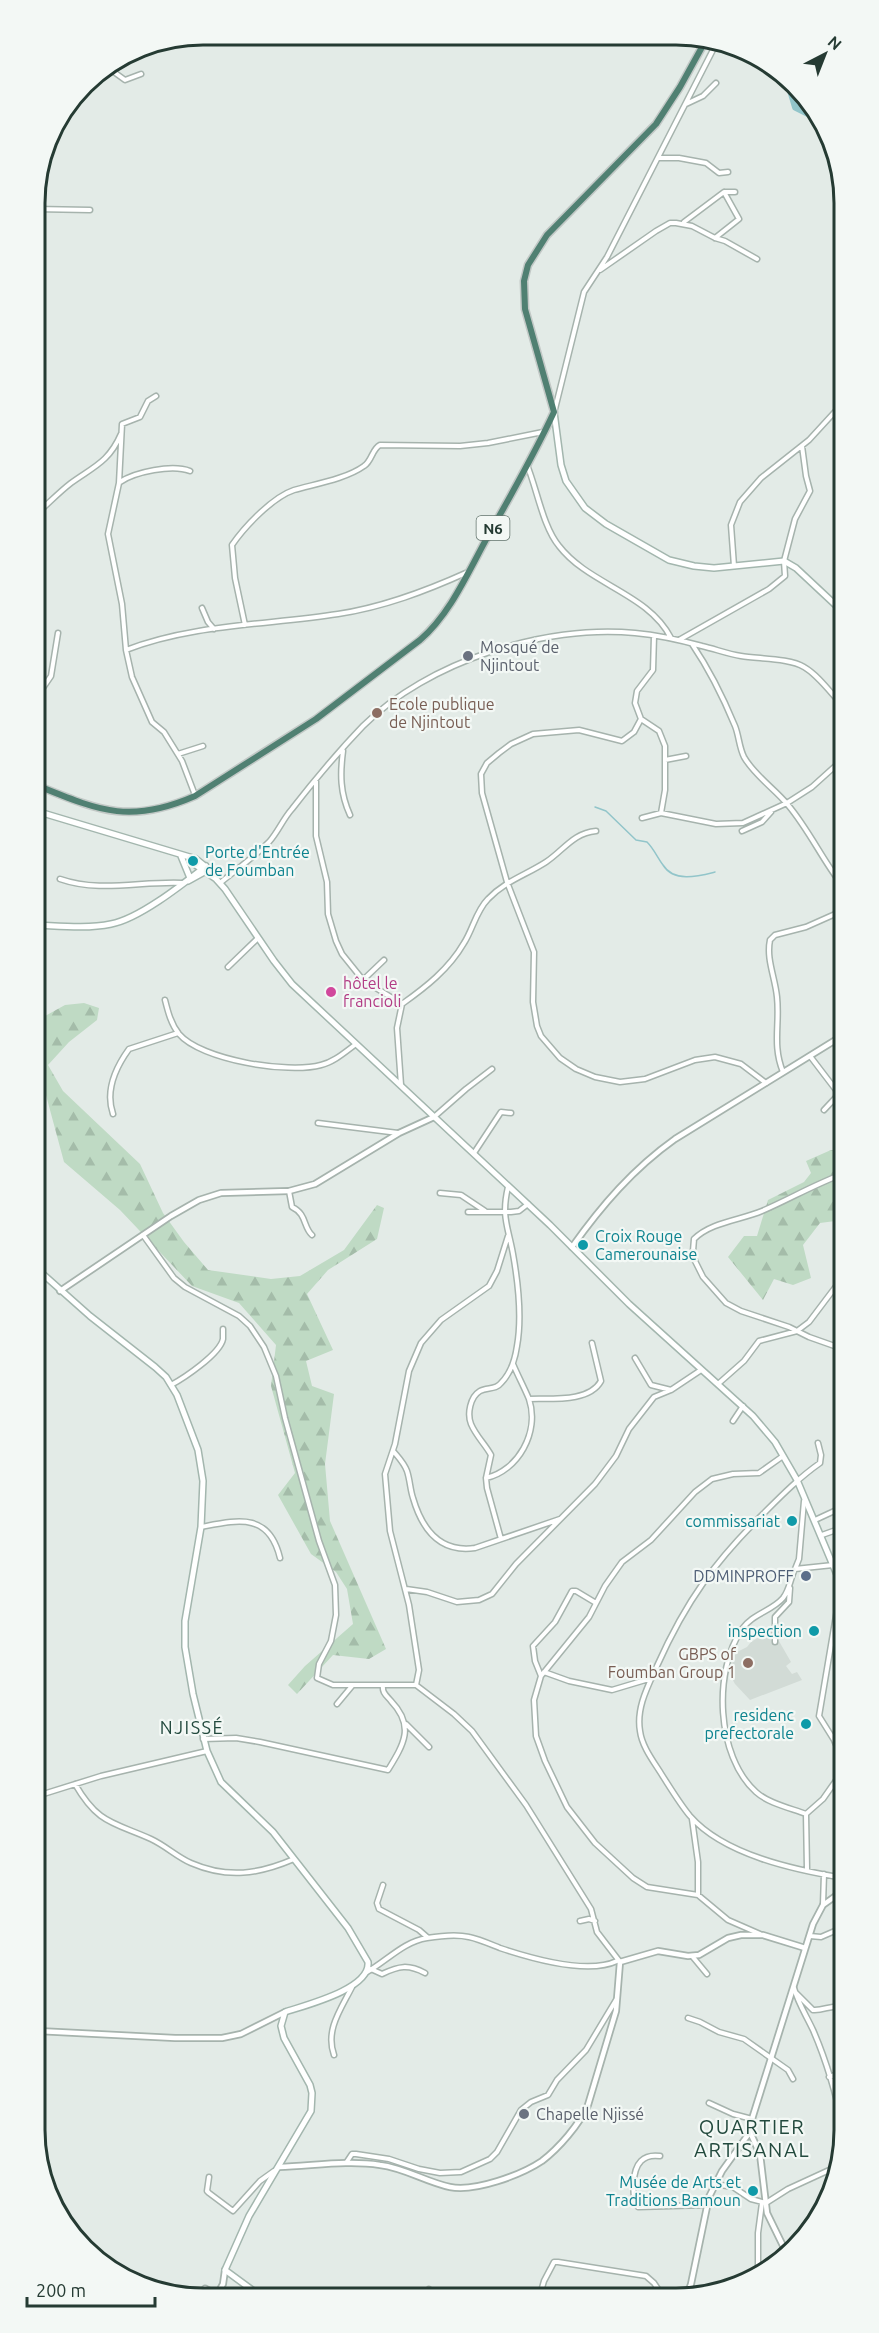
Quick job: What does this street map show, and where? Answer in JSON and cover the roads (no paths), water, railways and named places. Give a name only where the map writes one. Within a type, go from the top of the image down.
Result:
[{"type":"highway","points":[[554,412],[525,309],[524,281],[528,265],[547,235],[656,124],[702,47]]},
{"type":"highway","name":"N6","points":[[45,789],[91,807],[121,812],[164,808],[195,796],[316,719],[420,640],[441,618],[527,465],[554,412]]},
{"type":"main road","points":[[554,412],[563,474],[578,499],[593,515],[669,560],[694,566],[734,566],[784,561],[796,568],[834,603]]},
{"type":"main road","points":[[45,814],[175,852],[205,869],[232,898],[292,984],[528,1204],[629,1304],[743,1406],[765,1429],[784,1455],[797,1480],[834,1566]]},
{"type":"main road","points":[[175,852],[193,861]]},
{"type":"main road","points":[[182,856],[189,880]]},
{"type":"main road","points":[[45,925],[96,926],[117,923],[205,869]]},
{"type":"main road","points":[[189,880],[216,880]]},
{"type":"main road","points":[[45,1278],[155,1367],[171,1385],[194,1439],[201,1467],[203,1499],[201,1527],[185,1622],[184,1647],[207,1751],[221,1782],[273,1832],[361,1947],[368,1962],[369,1970],[352,1986],[285,2012],[282,2032],[310,2085],[312,2102],[304,2124],[249,2216],[225,2270],[249,2288]]},
{"type":"street","points":[[554,412],[584,292],[599,270],[713,50]]},
{"type":"street","points":[[114,72],[125,80],[141,74]]},
{"type":"street","points":[[686,104],[703,96],[716,83]]},
{"type":"street","points":[[658,158],[695,160],[709,164],[718,173],[728,172]]},
{"type":"street","points":[[684,222],[724,192],[735,192]]},
{"type":"street","points":[[715,238],[739,219],[724,192]]},
{"type":"street","points":[[45,208],[90,210]]},
{"type":"street","points":[[599,270],[664,226],[684,222],[757,259]]},
{"type":"street","points":[[156,396],[148,401],[140,417],[122,423],[119,483],[108,534],[122,604],[126,650],[132,677],[152,722],[164,732],[178,754],[195,796]]},
{"type":"street","points":[[734,566],[731,525],[740,502],[761,478],[802,446],[834,413]]},
{"type":"street","points":[[245,625],[235,578],[232,545],[272,503],[283,495],[326,482],[364,466],[376,447],[381,445],[460,446],[544,432]]},
{"type":"street","points":[[45,506],[71,484],[105,460],[115,447],[121,433]]},
{"type":"street","points":[[678,640],[783,580],[786,573],[784,561],[797,513],[810,495],[802,446]]},
{"type":"street","points":[[527,465],[547,523],[558,546],[582,568],[656,616],[671,639]]},
{"type":"street","points":[[119,483],[143,472],[176,468],[190,471]]},
{"type":"street","points":[[126,650],[148,642],[214,630],[339,614],[375,607],[439,585],[468,572]]},
{"type":"street","points":[[202,608],[214,630]]},
{"type":"street","points":[[45,684],[51,675],[58,633]]},
{"type":"street","points":[[216,880],[267,844],[292,808],[316,780],[361,729],[387,705],[445,670],[472,659],[551,636],[575,633],[626,633],[678,640],[742,656],[801,665],[811,672],[834,696]]},
{"type":"street","points":[[654,636],[653,670],[635,697],[635,703],[641,719],[659,731],[665,746],[661,813]]},
{"type":"street","points":[[692,643],[723,699],[744,756],[787,803],[807,829],[834,874]]},
{"type":"street","points":[[641,719],[634,732],[622,741],[579,730],[533,734],[511,744],[487,763],[481,774],[482,793],[507,882],[534,952],[533,1002],[537,1026],[546,1042],[560,1058],[576,1069],[595,1077],[620,1082],[645,1079],[695,1060],[715,1057],[741,1064],[766,1083]]},
{"type":"street","points":[[178,754],[202,746]]},
{"type":"street","points":[[343,750],[340,780],[343,798],[350,815]]},
{"type":"street","points":[[665,760],[686,756]]},
{"type":"street","points":[[642,818],[661,813],[701,822],[728,825],[743,823],[787,803],[812,787],[834,767]]},
{"type":"street","points":[[316,780],[315,827],[327,882],[328,914],[342,954],[363,980],[402,1004]]},
{"type":"street","points":[[742,831],[762,822],[771,812]]},
{"type":"street","points":[[401,1085],[398,1028],[402,1004],[442,973],[463,946],[481,908],[507,882],[546,861],[576,836],[596,831]]},
{"type":"street","points":[[60,879],[101,887],[189,880]]},
{"type":"street","points":[[783,1072],[776,1047],[778,1010],[770,962],[770,940],[775,935],[806,927],[834,915]]},
{"type":"street","points":[[228,967],[258,938]]},
{"type":"street","points":[[363,980],[384,960]]},
{"type":"street","points":[[165,1000],[178,1033],[189,1043],[219,1056],[274,1066],[310,1067],[339,1057],[356,1044]]},
{"type":"street","points":[[112,1114],[110,1092],[115,1074],[129,1048],[178,1033]]},
{"type":"street","points":[[572,1247],[614,1191],[652,1155],[834,1041]]},
{"type":"street","points":[[810,1056],[834,1087]]},
{"type":"street","points":[[60,1291],[182,1209],[208,1197],[221,1194],[289,1191],[327,1178],[399,1133],[434,1117],[492,1069]]},
{"type":"street","points":[[824,1110],[834,1099]]},
{"type":"street","points":[[474,1153],[501,1112],[511,1113]]},
{"type":"street","points":[[318,1124],[399,1133]]},
{"type":"street","points":[[834,1178],[761,1212],[703,1232],[694,1239],[693,1251],[703,1277],[720,1298],[741,1311],[834,1345]]},
{"type":"street","points":[[501,1539],[486,1478],[491,1455],[470,1422],[470,1407],[480,1391],[501,1384],[513,1364],[518,1342],[518,1305],[513,1254],[504,1212],[508,1187]]},
{"type":"street","points":[[289,1191],[292,1208],[296,1209],[305,1220],[308,1231],[312,1235]]},
{"type":"street","points":[[440,1193],[461,1195],[485,1211]]},
{"type":"street","points":[[468,1212],[519,1211],[528,1204]]},
{"type":"street","points":[[142,1235],[174,1278],[185,1287],[239,1316],[250,1326],[264,1347],[276,1376],[285,1418],[319,1540],[335,1585],[336,1615],[331,1641],[319,1664],[317,1678],[333,1685],[416,1685],[454,1714],[472,1731],[526,1805],[591,1909],[597,1932],[619,1961],[618,1998],[606,2050],[585,2114],[553,2150],[538,2163],[511,2175],[468,2188],[442,2185],[397,2168],[380,2165],[346,2163],[279,2167],[260,2181],[233,2211],[207,2191],[209,2177]]},
{"type":"street","points":[[416,1685],[419,1670],[406,1589],[390,1531],[387,1469],[393,1451],[405,1383],[421,1343],[441,1320],[489,1286],[508,1236]]},
{"type":"street","points":[[718,1384],[744,1361],[759,1341],[797,1331],[815,1316],[834,1290]]},
{"type":"street","points":[[171,1385],[190,1373],[219,1346],[223,1340],[223,1329]]},
{"type":"street","points":[[529,1399],[558,1400],[586,1394],[599,1384],[601,1381],[592,1343]]},
{"type":"street","points":[[635,1358],[651,1385],[671,1390]]},
{"type":"street","points":[[486,1478],[497,1475],[524,1449],[530,1424],[529,1399],[513,1364]]},
{"type":"street","points":[[406,1589],[427,1592],[457,1602],[476,1600],[492,1594],[610,1464],[629,1429],[654,1397],[671,1390],[701,1370]]},
{"type":"street","points":[[733,1421],[743,1406]]},
{"type":"street","points":[[818,1443],[820,1463],[797,1480],[715,1565],[674,1628],[652,1678],[640,1713],[640,1731],[654,1762],[692,1818],[714,1837],[735,1849],[783,1865],[834,1876]]},
{"type":"street","points":[[393,1451],[408,1473],[419,1515],[435,1538],[443,1544],[460,1549],[475,1548],[563,1518]]},
{"type":"street","points":[[784,1455],[759,1473],[717,1477],[702,1486],[658,1533],[619,1565],[589,1617],[543,1674],[534,1700],[536,1736],[553,1779],[580,1826],[595,1844],[633,1878],[647,1887],[698,1895],[728,1920],[763,1935],[805,1948]]},
{"type":"street","points":[[775,1642],[775,1617],[789,1602],[790,1587],[799,1559],[805,1497]]},
{"type":"street","points":[[815,1520],[834,1511]]},
{"type":"street","points":[[201,1527],[246,1521],[256,1523],[275,1541],[280,1558]]},
{"type":"street","points":[[822,1535],[834,1531]]},
{"type":"street","points":[[795,1569],[834,1566]]},
{"type":"street","points":[[790,1587],[783,1598],[749,1621],[740,1634],[731,1654],[723,1684],[724,1722],[732,1755],[740,1772],[754,1791],[763,1798],[806,1814]]},
{"type":"street","points":[[596,1603],[576,1591],[572,1592],[555,1622],[533,1646],[535,1661],[543,1674],[612,1690],[652,1678]]},
{"type":"street","points":[[834,1629],[819,1708],[822,1722],[834,1740]]},
{"type":"street","points":[[383,1684],[384,1693],[402,1713],[406,1724],[429,1747]]},
{"type":"street","points":[[337,1704],[352,1686]]},
{"type":"street","points":[[203,1739],[236,1738],[260,1742],[388,1770],[403,1742],[406,1724]]},
{"type":"street","points":[[45,1793],[154,1762],[207,1751]]},
{"type":"street","points":[[807,1869],[806,1814],[823,1799],[834,1783]]},
{"type":"street","points":[[75,1784],[87,1804],[107,1822],[152,1839],[191,1863],[219,1871],[247,1874],[294,1859]]},
{"type":"street","points":[[692,1818],[697,1852],[698,1895]]},
{"type":"street","points":[[823,1905],[824,1874]]},
{"type":"street","points":[[383,1885],[377,1903],[379,1908],[419,1930],[428,1938]]},
{"type":"street","points":[[689,2288],[698,2254],[706,2205],[715,2184],[750,2132],[752,2119],[805,1948],[819,1910],[834,1897]]},
{"type":"street","points":[[580,1921],[589,1919],[595,1921]]},
{"type":"street","points":[[810,1936],[821,1937],[834,1931]]},
{"type":"street","points":[[369,1970],[395,1952],[428,1938],[468,1937],[508,1951],[561,1963],[598,1966],[658,1951],[692,1956],[701,1954],[735,1935],[763,1935]]},
{"type":"street","points":[[692,1956],[707,1974]]},
{"type":"street","points":[[369,1970],[382,1974],[393,1968],[408,1966],[424,1973]]},
{"type":"street","points":[[333,2055],[330,2035],[352,1986]]},
{"type":"street","points":[[794,1989],[813,2010],[818,2011],[834,2006]]},
{"type":"street","points":[[794,1989],[798,2002],[813,2029],[834,2093]]},
{"type":"street","points":[[346,2163],[352,2154],[356,2154],[389,2159],[429,2172],[452,2173],[460,2172],[490,2159],[497,2152],[521,2110],[531,2102],[548,2095],[557,2080],[586,2050],[618,1998]]},
{"type":"street","points":[[45,2031],[216,2038],[241,2034],[285,2012]]},
{"type":"street","points":[[688,2018],[719,2032],[744,2039],[788,2070],[793,2079]]},
{"type":"street","points":[[830,2077],[834,2076]]},
{"type":"street","points":[[709,2103],[733,2114],[752,2119]]},
{"type":"street","points":[[750,2132],[760,2154],[764,2203],[768,2219],[783,2246]]},
{"type":"street","points":[[660,2156],[647,2157],[639,2164],[633,2194],[638,2207],[706,2205]]},
{"type":"street","points":[[758,2265],[758,2233],[764,2203],[829,2170]]},
{"type":"street","points":[[715,2184],[733,2187],[764,2203]]},
{"type":"street","points":[[542,2288],[549,2267],[554,2262],[558,2262],[646,2276],[656,2288]]},
{"type":"street","points":[[221,2288],[225,2270]]},
{"type":"waterway","points":[[793,97],[796,107],[804,111]]},
{"type":"waterway","points":[[595,807],[606,811],[636,840],[647,842],[668,871],[687,877],[715,872]]},
{"type":"place","name":"Mosqué de Njintout","points":[[468,656]]},
{"type":"place","name":"Ecole publique de Njintout","points":[[377,713]]},
{"type":"place","name":"Porte d'Entrée de Foumban","points":[[193,861]]},
{"type":"place","name":"hôtel le francioli","points":[[331,992]]},
{"type":"place","name":"Croix Rouge Camerounaise","points":[[583,1245]]},
{"type":"place","name":"commissariat","points":[[792,1521]]},
{"type":"place","name":"DDMINPROFF","points":[[806,1576]]},
{"type":"place","name":"inspection","points":[[814,1631]]},
{"type":"place","name":"GBPS of Foumban Group 1","points":[[748,1663]]},
{"type":"place","name":"residenc prefectorale","points":[[806,1724]]},
{"type":"place","name":"Chapelle Njissé","points":[[524,2114]]},
{"type":"place","name":"Musée de Arts et Traditions Bamoun","points":[[753,2191]]},
{"type":"district","name":"NJISSÉ","points":[[192,1727]]},
{"type":"district","name":"QUARTIER ARTISANAL","points":[[752,2138]]}]
